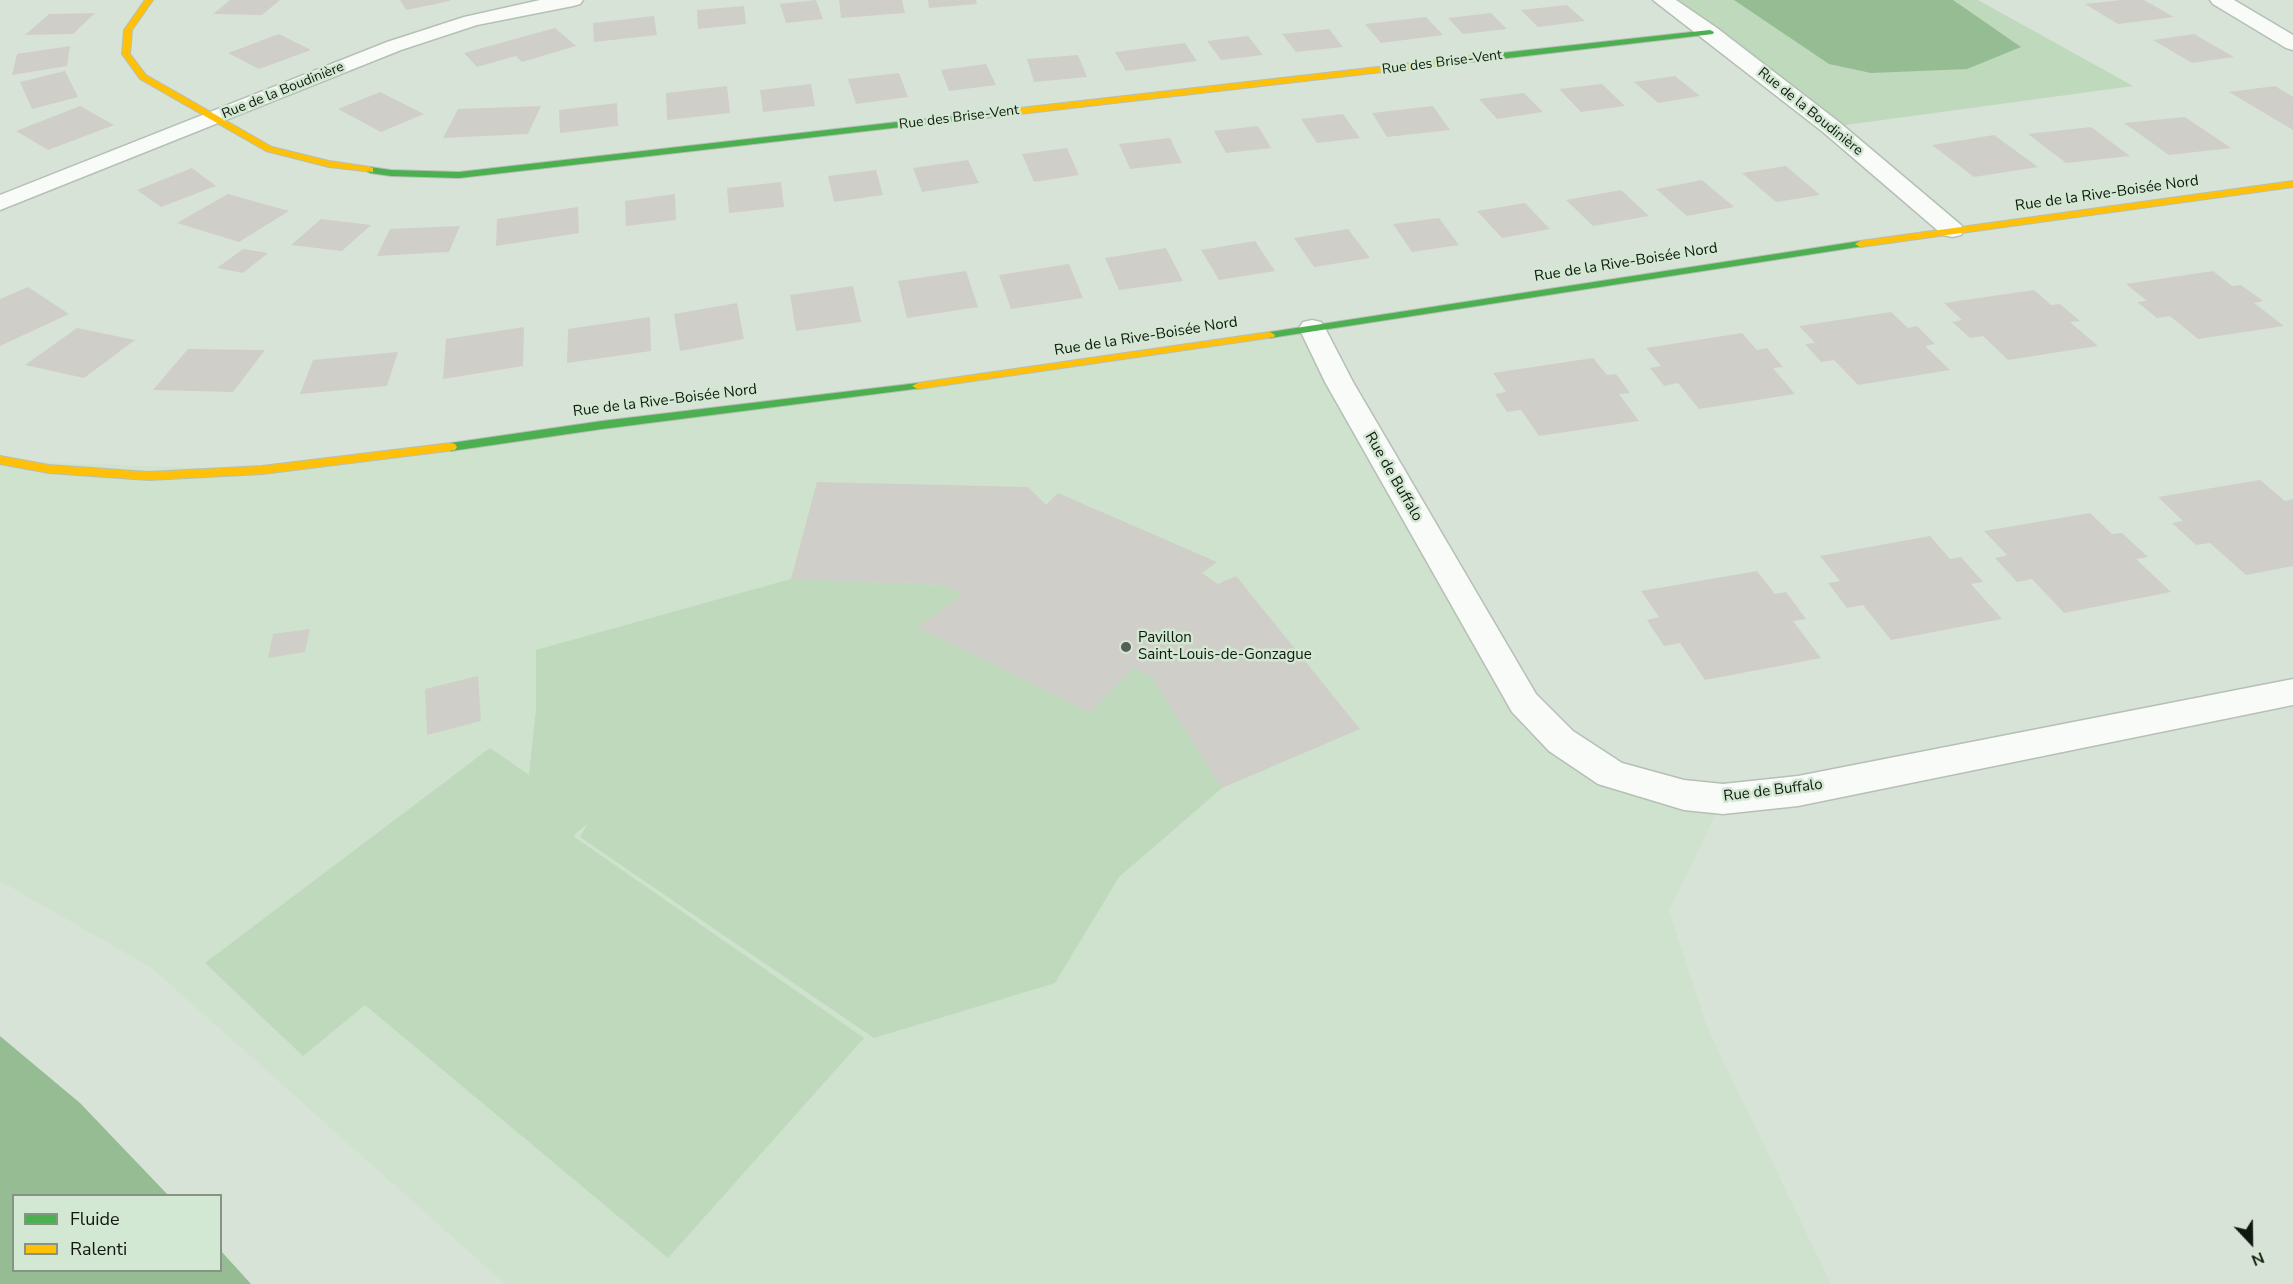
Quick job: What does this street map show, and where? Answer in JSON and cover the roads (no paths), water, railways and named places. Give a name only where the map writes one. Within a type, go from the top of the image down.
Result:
[{"type":"street","name":"Rue des Brise-Vent","points":[[149,0],[128,30],[126,54],[143,77],[269,148],[329,164],[391,173],[459,175],[1710,32]]},
{"type":"street","name":"Rue de la Boudinière","points":[[0,203],[393,46],[471,21],[573,0]]},
{"type":"street","name":"Rue de la Boudinière","points":[[1663,0],[1710,32],[1831,127],[1952,230]]},
{"type":"street","points":[[2220,0],[2293,44]]},
{"type":"street","name":"Rue de la Rive-Boisée Nord","points":[[0,460],[49,469],[149,476],[262,470],[419,452],[602,425],[987,378],[1952,230],[2004,225],[2293,184]]},
{"type":"street","name":"Rue de Buffalo","points":[[1312,328],[1339,382],[1524,703],[1561,741],[1611,774],[1684,795],[1723,799],[1798,791],[2293,692]]},
{"type":"place","name":"Pavillon Saint-Louis-de-Gonzague","points":[[1126,647]]}]
